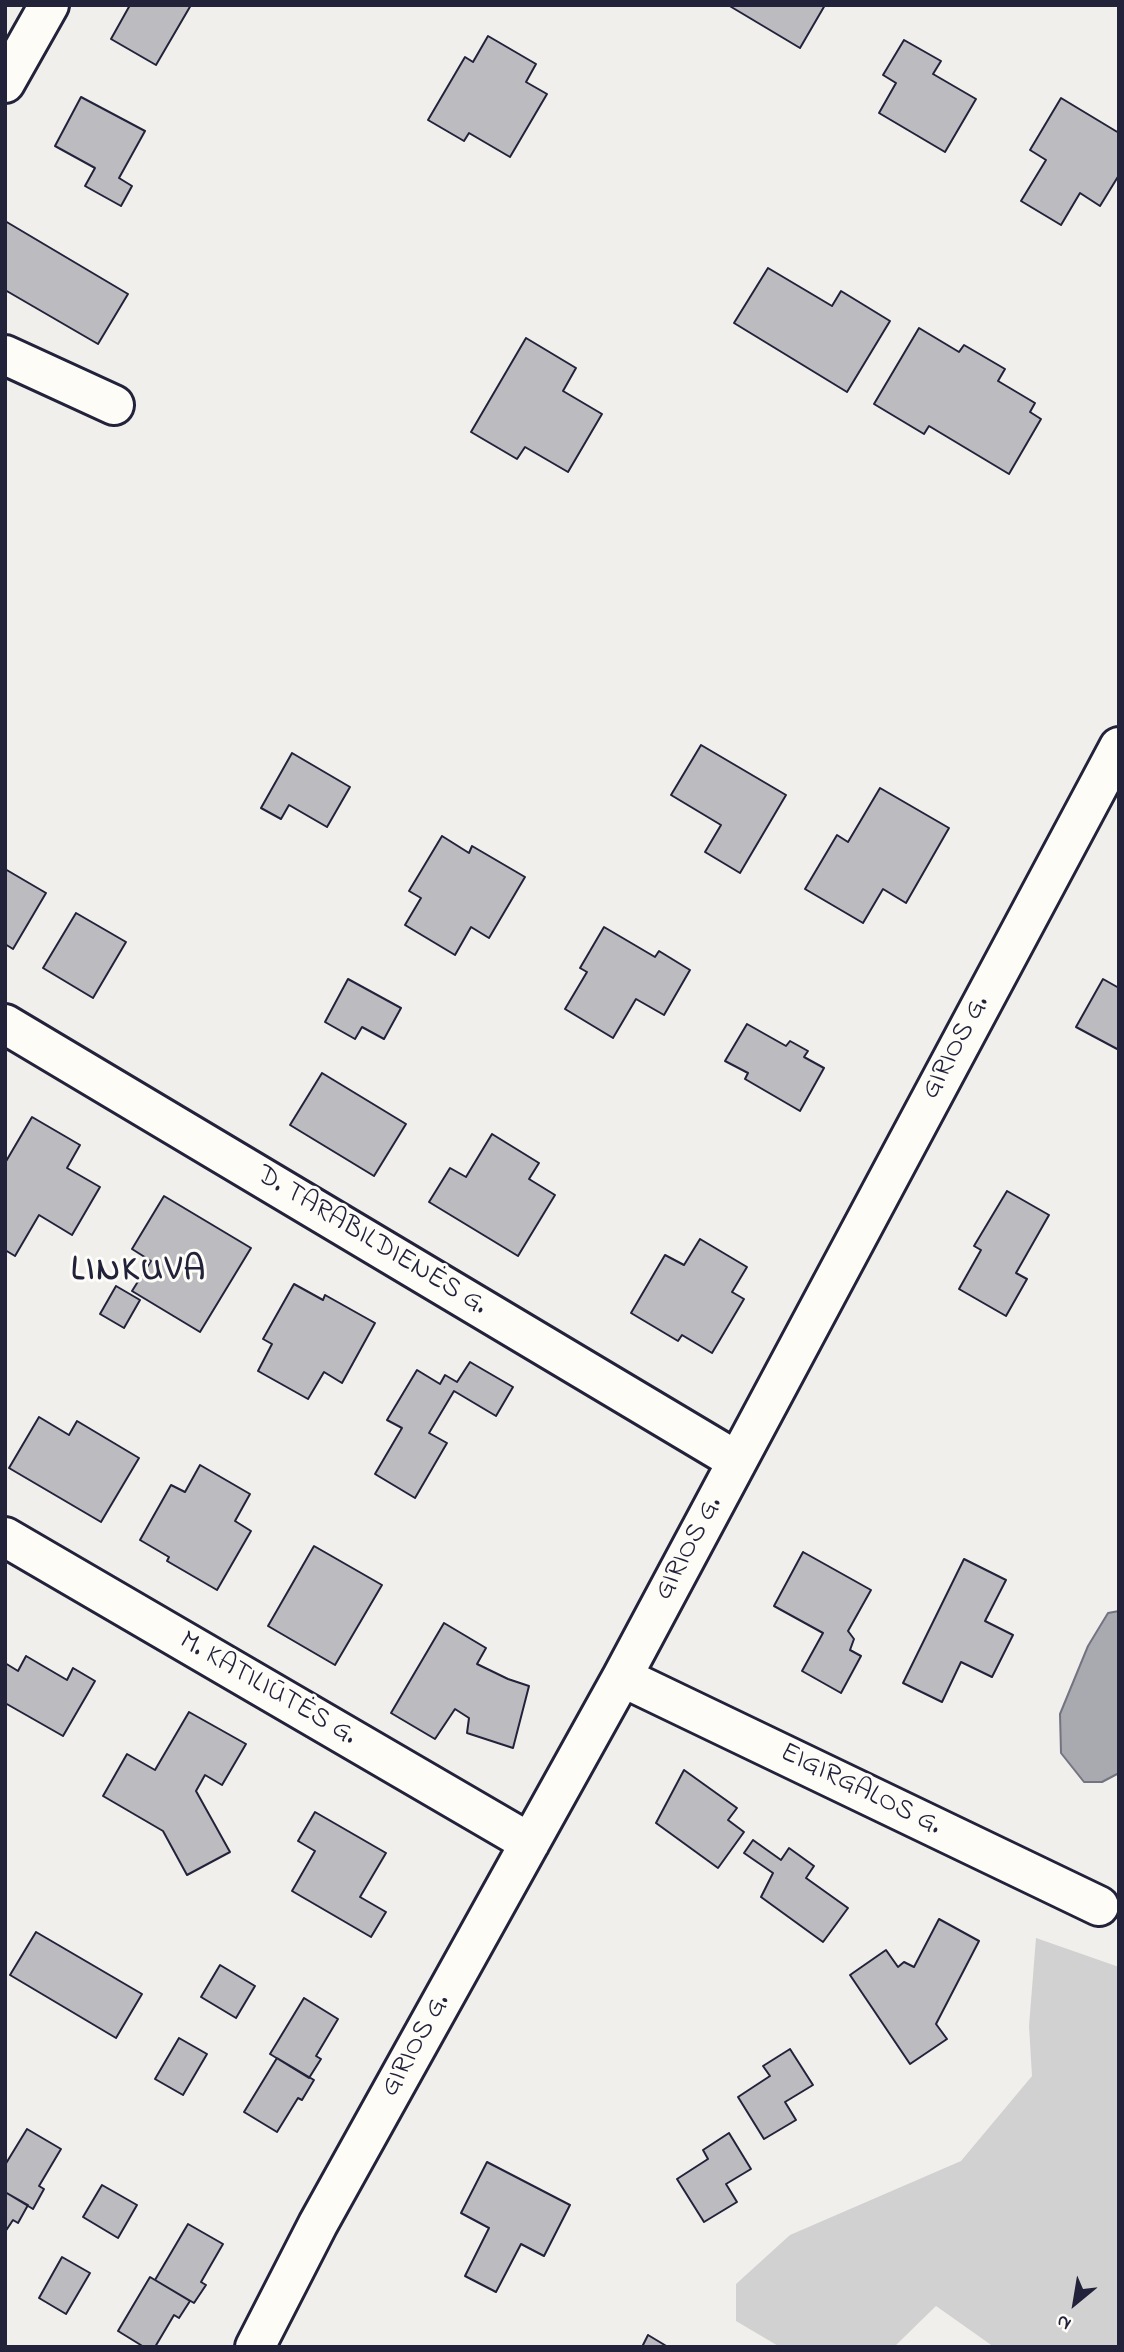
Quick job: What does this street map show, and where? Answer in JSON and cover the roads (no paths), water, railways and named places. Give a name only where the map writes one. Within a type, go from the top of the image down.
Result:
[{"type":"street","points":[[5,83],[50,5]]},
{"type":"street","points":[[5,355],[114,405]]},
{"type":"street","name":"GIRIOS G.","points":[[255,2347],[325,2212],[622,1677],[1118,752]]},
{"type":"street","name":"D. TARABILDIENĖS G.","points":[[5,1024],[737,1461]]},
{"type":"street","name":"M. KATILIŪTĖS G.","points":[[5,1537],[530,1843]]},
{"type":"street","name":"EIGIRGALOS G.","points":[[622,1677],[1099,1906]]},
{"type":"district","name":"LINKUVA","points":[[139,1273]]}]
